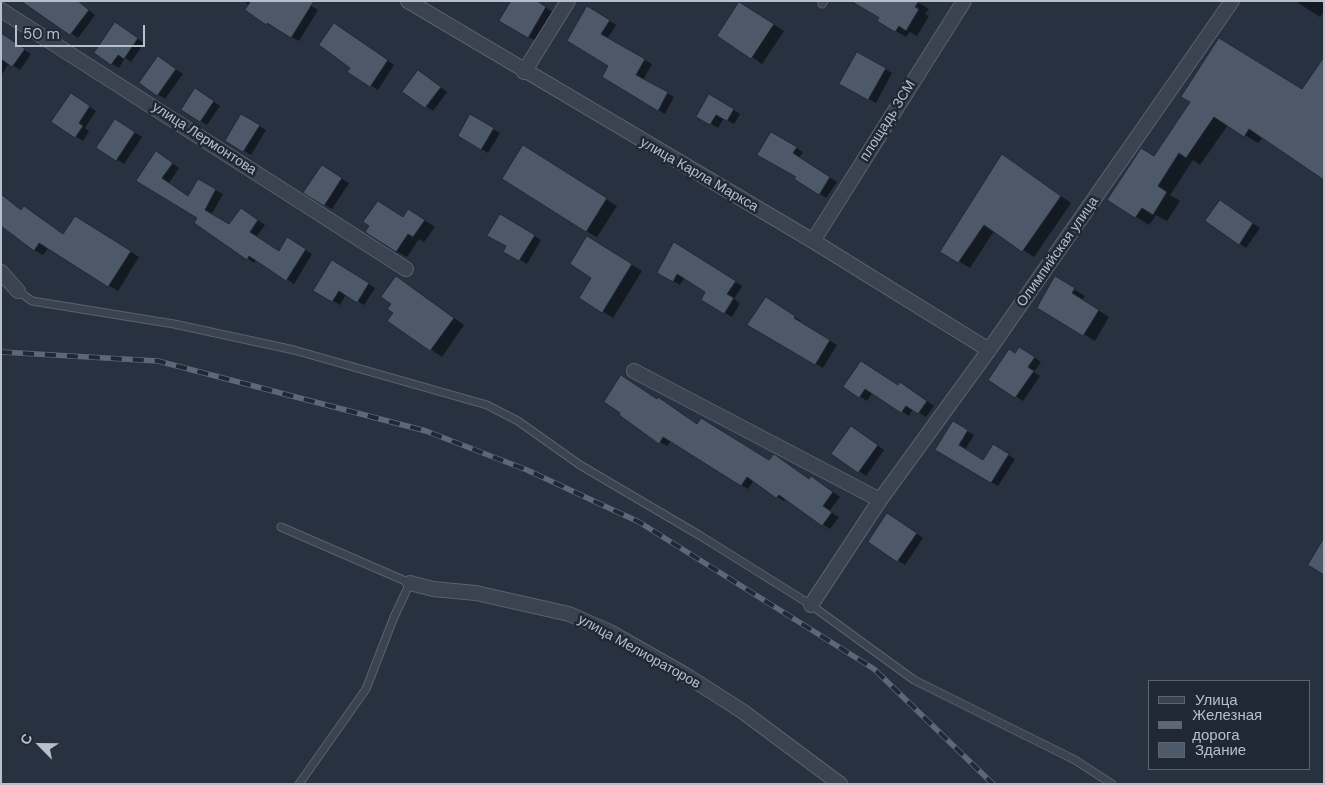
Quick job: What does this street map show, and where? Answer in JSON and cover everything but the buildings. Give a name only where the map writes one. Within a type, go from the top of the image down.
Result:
[{"type":"street","name":"улица Карла Маркса","points":[[408,1],[524,72],[813,241],[989,350]]},
{"type":"street","points":[[524,72],[568,1]]},
{"type":"street","name":"площадь ЗСМ","points":[[813,241],[964,1]]},
{"type":"street","name":"Олимпийская улица","points":[[812,605],[880,500],[989,350],[1232,1]]},
{"type":"street","name":"улица Лермонтова","points":[[1,10],[406,269]]},
{"type":"street","points":[[1,272],[18,291]]},
{"type":"street","points":[[634,371],[880,500]]},
{"type":"street","name":"улица Мелиораторов","points":[[410,583],[433,589],[476,593],[569,614],[610,632],[684,674],[742,711],[840,784]]},
{"type":"lane","points":[[18,291],[32,301],[174,324],[294,350],[487,405],[518,421],[580,465],[699,535],[812,605],[914,680],[1075,760],[1112,784]]},
{"type":"lane","points":[[281,527],[410,583],[394,617],[366,689],[299,784]]},
{"type":"railway","points":[[1,352],[158,361],[426,431],[527,470],[639,522],[874,669],[993,784]]}]
